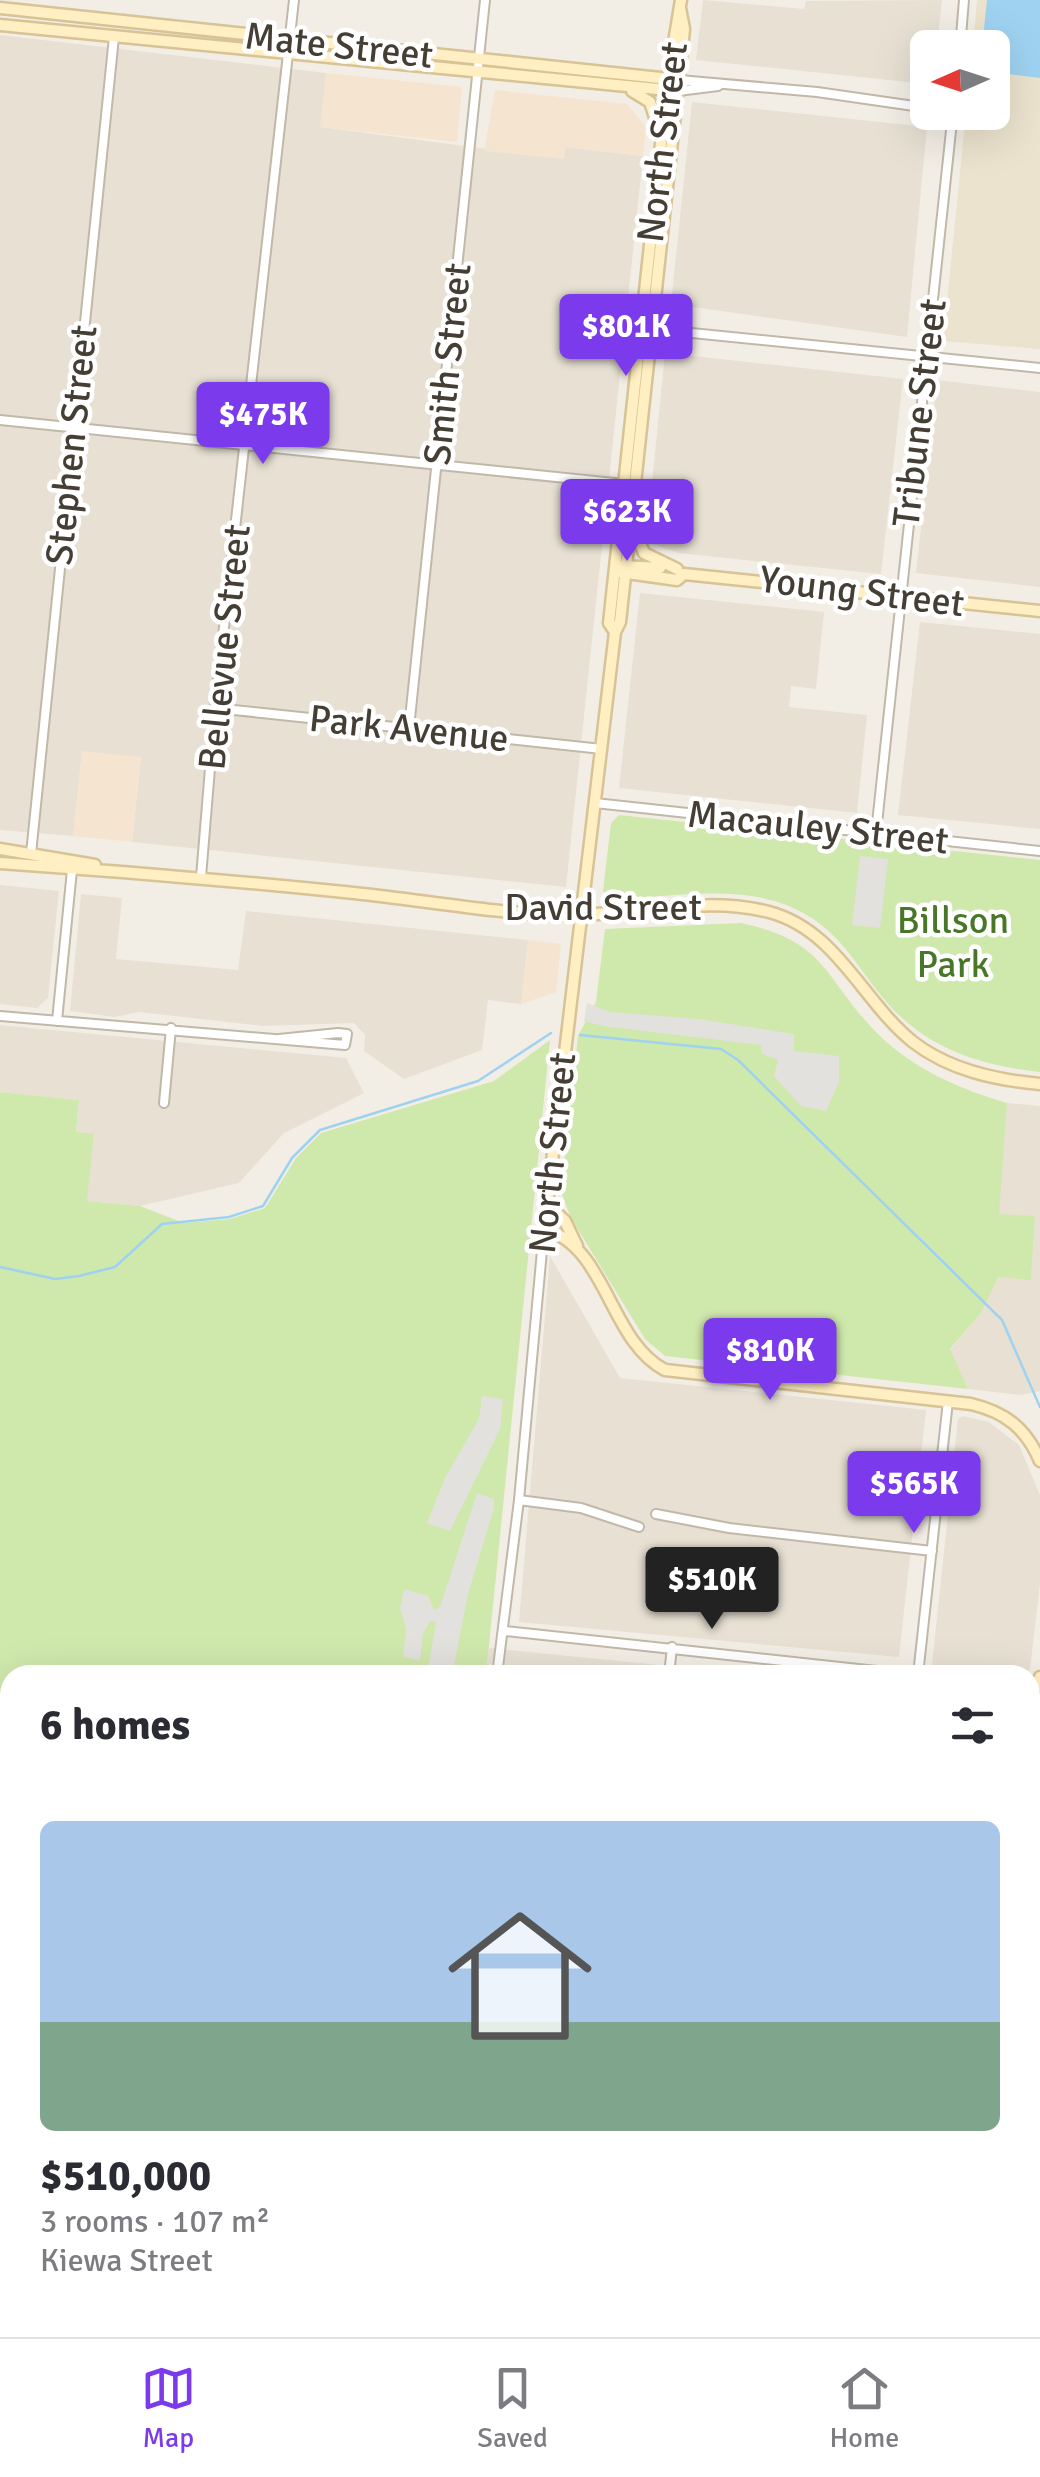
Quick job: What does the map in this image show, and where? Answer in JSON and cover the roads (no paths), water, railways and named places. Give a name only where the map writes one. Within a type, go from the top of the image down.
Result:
[{"type":"main road","name":"North Street","points":[[544,1229],[622,570],[632,514],[681,4]]},
{"type":"main road","name":"Mate Street","points":[[0,8],[673,85]]},
{"type":"main road","name":"Mate Street","points":[[0,25],[619,88],[673,85]]},
{"type":"main road","name":"North Street","points":[[622,570],[624,484],[658,162],[673,85]]},
{"type":"main road","points":[[619,88],[641,94],[654,108],[658,162]]},
{"type":"main road","points":[[632,514],[634,536],[644,553],[681,572]]},
{"type":"main road","name":"Young Street","points":[[622,570],[681,572],[1040,611]]},
{"type":"main road","name":"David Street","points":[[0,849],[105,868],[582,914],[732,906],[784,917],[827,946],[894,1024],[930,1054],[970,1072],[1040,1084]]},
{"type":"main road","name":"David Street","points":[[0,862],[72,870],[105,868]]},
{"type":"main road","points":[[546,1203],[566,1221],[579,1252],[639,1348],[664,1370],[948,1401],[1004,1415],[1028,1438],[1040,1461]]},
{"type":"main road","points":[[544,1229],[560,1234],[579,1252]]},
{"type":"street","name":"Bellevue Street","points":[[201,877],[215,708],[294,0]]},
{"type":"street","name":"Smith Street","points":[[409,728],[485,0]]},
{"type":"street","points":[[962,30],[964,0]]},
{"type":"street","name":"Stephen Street","points":[[31,854],[114,37]]},
{"type":"street","points":[[673,85],[817,92],[910,105]]},
{"type":"street","name":"Tribune Street","points":[[876,833],[923,358],[951,130]]},
{"type":"street","points":[[652,328],[1040,368]]},
{"type":"street","points":[[0,420],[624,484]]},
{"type":"street","name":"Park Avenue","points":[[215,708],[602,749]]},
{"type":"street","name":"Macauley Street","points":[[595,803],[1040,850]]},
{"type":"street","points":[[56,1021],[72,870]]},
{"type":"street","points":[[0,1016],[279,1039],[347,1034],[345,1045]]},
{"type":"street","points":[[164,1103],[171,1028]]},
{"type":"street","name":"North Street","points":[[500,1665],[544,1229]]},
{"type":"street","points":[[917,1665],[948,1401]]},
{"type":"street","points":[[519,1500],[581,1508],[639,1528]]},
{"type":"street","points":[[656,1514],[728,1528],[932,1550]]},
{"type":"street","points":[[505,1631],[829,1665]]},
{"type":"street","points":[[670,1665],[672,1647]]},
{"type":"water","points":[[987,0],[1040,0],[1040,78],[1010,74],[1010,30],[984,30]]},
{"type":"waterway","points":[[0,1267],[55,1279],[79,1276],[115,1267],[162,1224],[229,1217],[263,1206],[292,1158],[320,1130],[478,1081],[551,1033]]},
{"type":"waterway","points":[[580,1035],[721,1049],[738,1060],[1002,1320],[1040,1407]]},
{"type":"park label","name":"Billson Park","points":[[953,942]]}]
